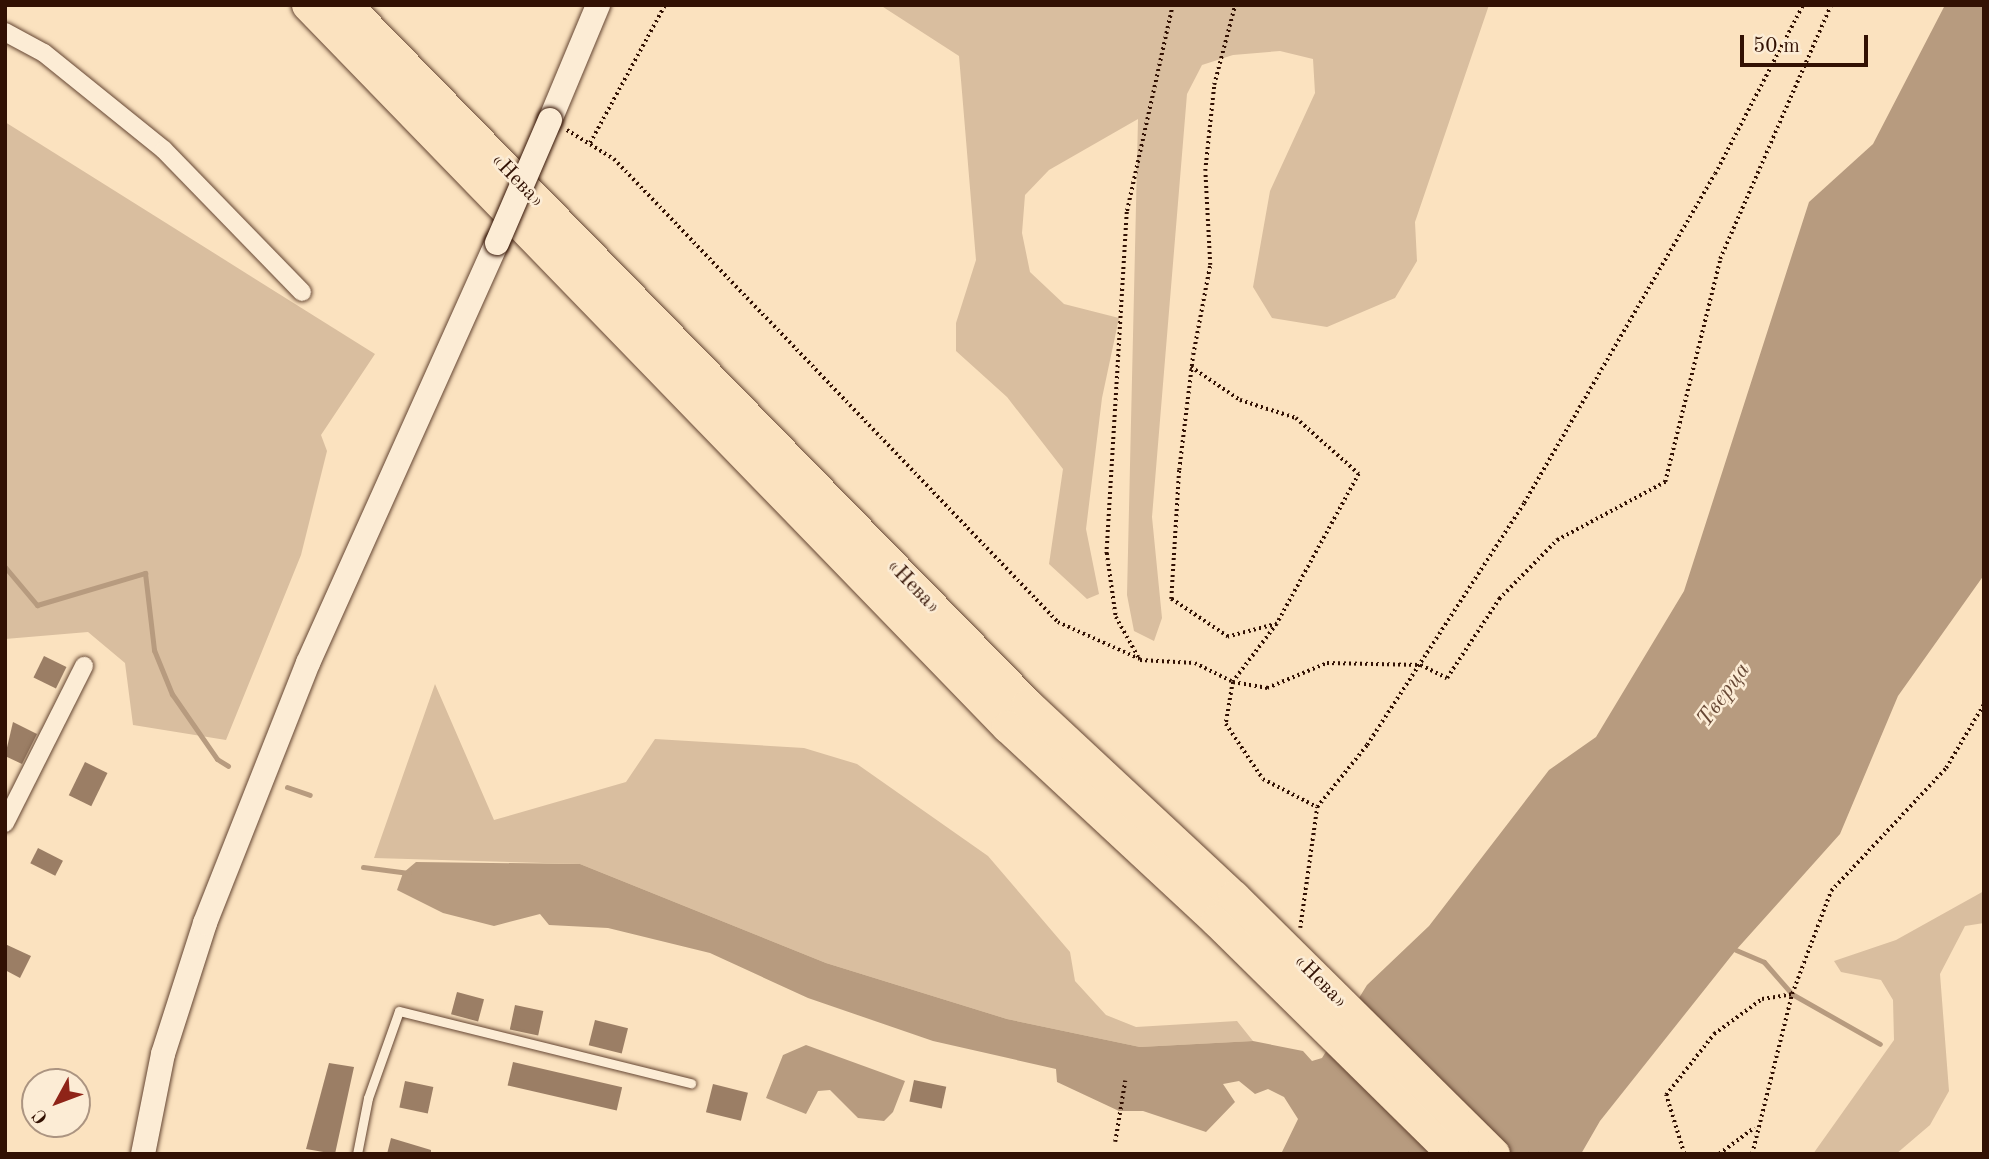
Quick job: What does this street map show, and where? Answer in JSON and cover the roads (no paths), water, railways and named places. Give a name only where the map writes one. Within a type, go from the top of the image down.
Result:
[{"type":"highway","name":"«Нева»","points":[[307,5],[1008,727],[1225,909],[1494,1154]]},
{"type":"highway","name":"«Нева»","points":[[346,5],[1225,909],[1453,1154]]},
{"type":"main road","points":[[144,1154],[163,1054],[205,923],[308,663],[497,243],[598,5]]},
{"type":"street","points":[[5,32],[44,53],[164,150],[302,292]]},
{"type":"street","points":[[5,823],[84,666]]},
{"type":"lane","points":[[357,1154],[368,1098],[398,1011],[691,1083]]},
{"type":"water","name":"Тверца","points":[[1945,5],[1984,5],[1984,575],[1898,696],[1840,834],[1736,950],[1600,1121],[1581,1154],[1281,1154],[1298,1119],[1284,1097],[1268,1089],[1255,1094],[1239,1081],[1223,1084],[1235,1102],[1206,1132],[1143,1111],[1119,1111],[1057,1082],[1056,1069],[933,1041],[808,998],[710,953],[608,928],[549,925],[540,914],[494,926],[443,913],[397,890],[403,873],[416,862],[580,864],[826,963],[1007,1019],[1140,1047],[1253,1041],[1303,1051],[1312,1061],[1322,1058],[1367,985],[1429,926],[1549,770],[1596,737],[1684,591],[1809,202],[1873,144]]},
{"type":"water","points":[[806,1045],[905,1081],[893,1112],[884,1121],[858,1118],[830,1090],[818,1091],[806,1114],[766,1098],[783,1055]]},
{"type":"waterway","points":[[5,567],[37,605],[145,573],[154,650],[172,694],[217,759],[228,766]]},
{"type":"waterway","points":[[287,787],[310,795]]},
{"type":"waterway","points":[[363,867],[409,873]]},
{"type":"waterway","points":[[1736,950],[1764,962],[1792,994],[1880,1044]]}]
